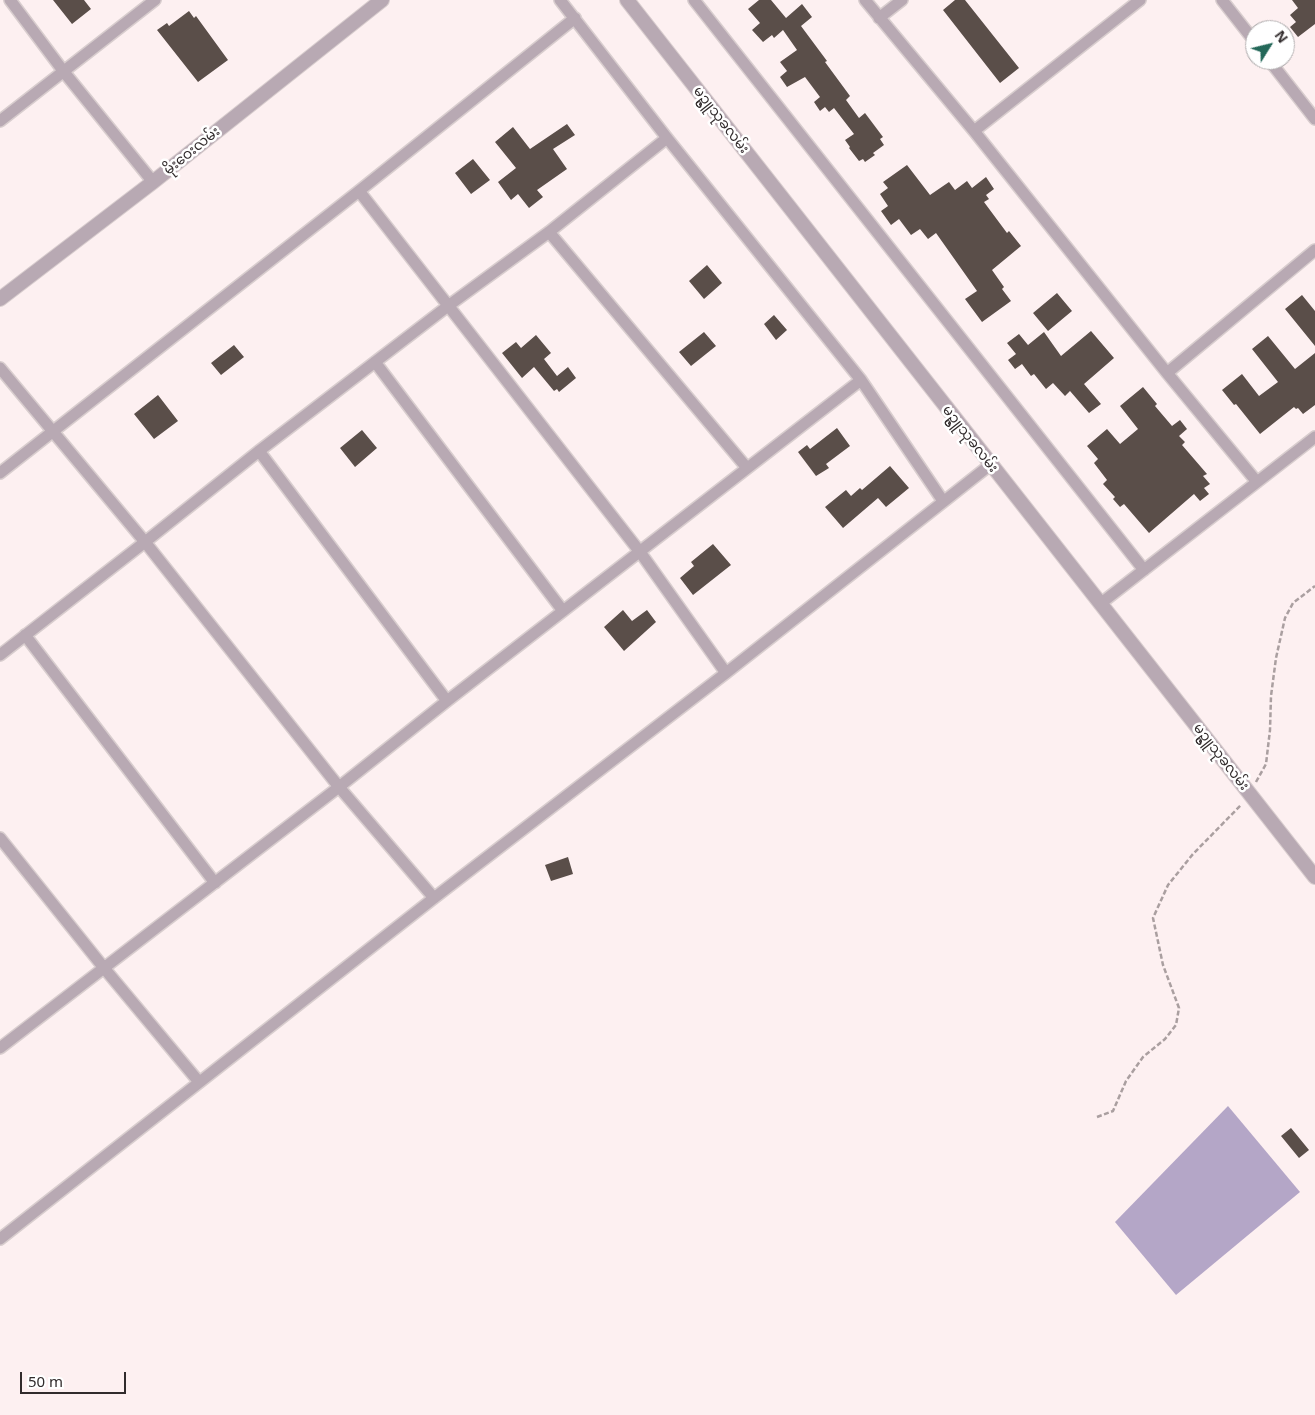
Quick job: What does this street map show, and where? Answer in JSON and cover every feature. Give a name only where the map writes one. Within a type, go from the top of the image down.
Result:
[{"type":"street","points":[[10,0],[64,72],[153,182]]},
{"type":"street","points":[[0,121],[155,0]]},
{"type":"street","name":"မိုးဝေးလမ်း","points":[[0,299],[153,182],[382,0]]},
{"type":"street","points":[[560,0],[667,138],[861,380],[943,502]]},
{"type":"street","name":"မဥ္ဇူသုခလမ်း","points":[[626,0],[1250,795],[1315,875]]},
{"type":"street","points":[[694,0],[1144,570]]},
{"type":"street","points":[[865,0],[974,131],[1167,373],[1257,482]]},
{"type":"street","points":[[879,18],[902,0]]},
{"type":"street","points":[[974,131],[1140,0]]},
{"type":"street","points":[[1222,0],[1245,29]]},
{"type":"street","points":[[0,473],[575,18]]},
{"type":"street","points":[[1277,70],[1315,119]]},
{"type":"street","points":[[0,655],[259,451],[448,306],[549,232],[667,138]]},
{"type":"street","points":[[358,191],[640,552],[726,673]]},
{"type":"street","points":[[549,232],[747,468]]},
{"type":"street","points":[[1167,373],[1315,250]]},
{"type":"street","points":[[375,362],[563,611]]},
{"type":"street","points":[[0,368],[145,542],[339,787],[434,898]]},
{"type":"street","points":[[0,1048],[339,787],[861,380]]},
{"type":"street","points":[[1100,604],[1315,437]]},
{"type":"street","points":[[259,451],[447,701]]},
{"type":"street","points":[[0,1239],[434,898],[726,673],[990,464]]},
{"type":"street","points":[[25,635],[215,883]]},
{"type":"street","points":[[0,838],[104,968],[199,1082]]},
{"type":"path","points":[[1097,1117],[1113,1111],[1126,1081],[1143,1057],[1165,1038],[1176,1025],[1179,1008],[1163,965],[1153,918],[1168,885],[1193,854],[1250,795],[1266,764],[1276,658],[1285,618],[1293,603],[1315,586]]},
{"type":"shaded area","points":[[1228,1106],[1300,1192],[1176,1295],[1115,1222]]},
{"type":"building","points":[[53,0],[84,0],[91,9],[72,24]]},
{"type":"building","points":[[759,0],[771,0],[786,18],[802,4],[812,17],[801,26],[850,96],[846,100],[859,118],[865,113],[883,137],[880,139],[884,145],[873,153],[875,155],[865,162],[863,159],[859,161],[845,140],[854,134],[834,108],[829,112],[825,107],[820,111],[814,102],[820,97],[805,77],[787,87],[780,77],[787,71],[780,62],[797,50],[783,30],[774,38],[772,35],[763,42],[752,30],[760,23],[748,9]]},
{"type":"building","points":[[955,0],[965,0],[1019,68],[1000,83],[943,10]]},
{"type":"building","points":[[1292,0],[1315,0],[1315,24],[1298,37],[1295,33],[1296,22],[1290,15],[1298,8]]},
{"type":"building","points":[[189,11],[194,18],[196,16],[228,60],[198,82],[157,30],[167,23],[169,26]]},
{"type":"building","points":[[567,124],[575,135],[553,149],[567,169],[537,190],[543,197],[529,208],[518,194],[511,200],[498,182],[516,168],[495,142],[513,127],[530,149]]},
{"type":"building","points":[[473,159],[490,180],[471,194],[455,173]]},
{"type":"building","points":[[907,165],[930,195],[949,182],[955,190],[967,181],[972,188],[986,177],[994,189],[986,195],[989,199],[984,202],[1007,233],[1009,231],[1021,246],[992,270],[1011,301],[982,322],[965,299],[977,291],[936,233],[928,239],[920,229],[911,235],[899,219],[891,225],[881,211],[888,206],[880,194],[888,188],[883,182]]},
{"type":"building","points":[[707,265],[722,283],[704,299],[689,281]]},
{"type":"building","points":[[1057,293],[1072,311],[1048,331],[1033,313]]},
{"type":"building","points":[[1302,295],[1315,311],[1315,346],[1285,309]]},
{"type":"building","points":[[774,315],[787,330],[776,340],[764,324]]},
{"type":"building","points":[[1091,331],[1114,358],[1084,384],[1101,404],[1089,413],[1070,391],[1065,396],[1053,383],[1046,389],[1034,374],[1031,376],[1022,364],[1015,369],[1008,360],[1016,354],[1007,343],[1019,334],[1028,345],[1044,332],[1061,356]]},
{"type":"building","points":[[704,332],[716,346],[691,366],[679,352]]},
{"type":"building","points":[[536,335],[551,353],[544,359],[557,376],[568,367],[576,378],[559,392],[557,389],[554,391],[534,367],[522,378],[502,353],[516,342],[521,348]]},
{"type":"building","points":[[1268,336],[1295,369],[1315,353],[1315,405],[1303,414],[1298,408],[1294,407],[1260,434],[1222,390],[1242,374],[1259,396],[1278,382],[1252,349]]},
{"type":"building","points":[[234,345],[244,357],[221,375],[211,363]]},
{"type":"building","points":[[1143,387],[1157,404],[1155,406],[1172,426],[1180,420],[1187,429],[1179,436],[1185,442],[1182,445],[1207,474],[1203,476],[1210,484],[1204,488],[1209,494],[1200,501],[1194,494],[1149,533],[1124,504],[1120,507],[1113,499],[1115,497],[1103,484],[1107,480],[1094,463],[1098,459],[1087,446],[1107,429],[1120,444],[1138,429],[1120,406]]},
{"type":"building","points":[[158,395],[178,421],[154,439],[134,414]]},
{"type":"building","points":[[837,428],[850,446],[826,464],[829,468],[816,476],[798,452],[807,445],[810,449]]},
{"type":"building","points":[[362,430],[377,448],[355,467],[340,448]]},
{"type":"building","points":[[890,466],[909,488],[886,507],[878,498],[843,528],[825,507],[846,490],[851,496],[860,488],[862,490]]},
{"type":"building","points":[[713,544],[731,565],[693,595],[680,578],[694,566],[691,562]]},
{"type":"building","points":[[623,610],[632,621],[647,610],[656,622],[624,651],[604,627]]},
{"type":"building","points":[[568,857],[573,874],[551,881],[545,865]]},
{"type":"building","points":[[1291,1128],[1309,1150],[1299,1158],[1281,1136]]}]
